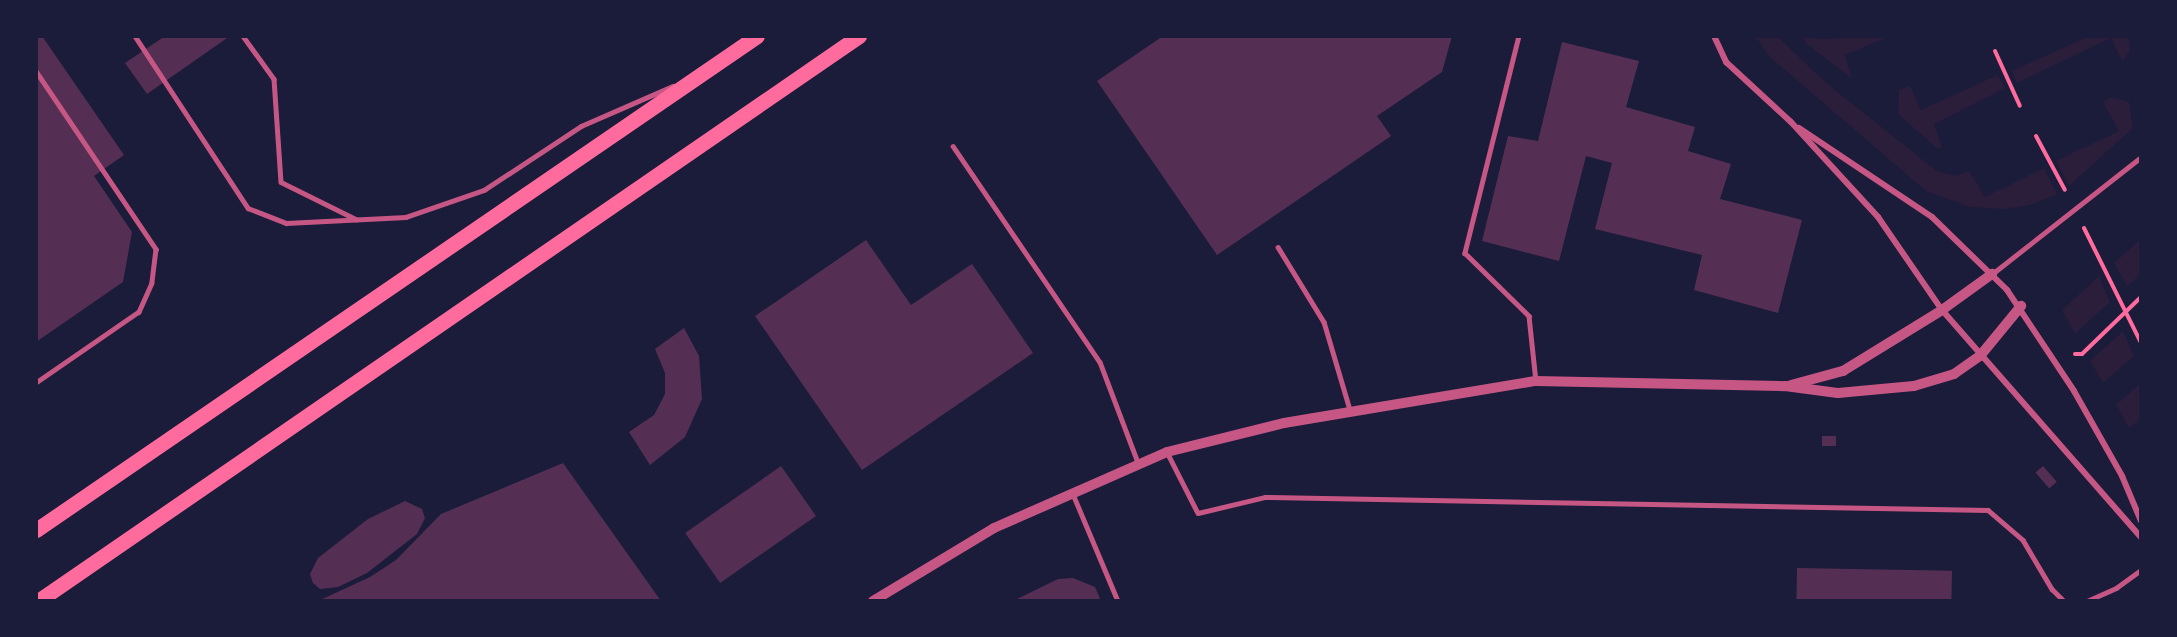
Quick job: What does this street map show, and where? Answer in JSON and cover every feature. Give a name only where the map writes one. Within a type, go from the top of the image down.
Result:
[{"type":"main road","points":[[36,530],[757,36]]},
{"type":"main road","points":[[38,601],[859,36]]},
{"type":"street","points":[[1714,36],[1726,62],[1791,123],[1878,218],[1908,256],[1942,310],[2141,537]]},
{"type":"street","points":[[1791,123],[1932,217],[1992,274],[2021,306],[2122,476],[2141,521]]},
{"type":"street","points":[[1785,386],[1844,371],[1942,310],[1992,274]]},
{"type":"street","points":[[873,601],[994,528],[1071,492],[1167,452],[1350,410],[1536,381],[1785,386],[1838,393],[1914,386],[1954,374],[1980,356],[2021,306]]},
{"type":"lane","points":[[135,36],[248,208],[286,223],[406,217],[483,189],[581,126],[703,73]]},
{"type":"lane","points":[[243,36],[274,79],[281,182],[358,220]]},
{"type":"lane","points":[[1519,36],[1465,253],[1529,316],[1536,381]]},
{"type":"lane","points":[[36,71],[156,249],[152,283],[139,312],[36,383]]},
{"type":"lane","points":[[953,146],[1100,362],[1139,465]]},
{"type":"lane","points":[[1992,274],[2141,157]]},
{"type":"lane","points":[[1278,247],[1324,322],[1350,410]]},
{"type":"lane","points":[[1167,452],[1198,513],[1265,497],[1988,510],[2023,540],[2052,589],[2064,601]]},
{"type":"lane","points":[[1071,492],[1118,601]]},
{"type":"lane","points":[[2087,601],[2116,588],[2141,570]]},
{"type":"path","points":[[1995,51],[2020,106]]},
{"type":"path","points":[[2036,136],[2068,196]]},
{"type":"path","points":[[2083,225],[2141,343]]},
{"type":"path","points":[[2067,354],[2082,354],[2141,297]]},
{"type":"shaded area","points":[[1755,36],[1777,36],[1825,82],[1938,172],[1956,176],[1969,171],[1985,197],[2044,168],[2057,194],[2030,205],[2003,209],[1970,207],[1926,191],[1770,57]]},
{"type":"shaded area","points":[[1803,36],[1821,39],[1890,36],[1845,55],[1852,79],[1806,43]]},
{"type":"shaded area","points":[[2089,36],[2129,36],[2130,51],[2122,61],[2111,38],[2017,83],[2012,71]]},
{"type":"shaded area","points":[[1998,75],[2005,88],[1934,124],[1942,148],[1937,148],[1898,114],[1899,90],[1910,86],[1921,110]]},
{"type":"shaded area","points":[[2111,97],[2129,102],[2133,128],[2069,186],[2056,161],[2119,131],[2103,102]]},
{"type":"shaded area","points":[[2141,239],[2141,274],[2127,286],[2114,263]]},
{"type":"shaded area","points":[[2099,276],[2110,302],[2075,334],[2062,310]]},
{"type":"shaded area","points":[[2123,331],[2134,356],[2103,383],[2090,361]]},
{"type":"shaded area","points":[[2141,383],[2141,418],[2129,428],[2116,405]]},
{"type":"building","points":[[36,36],[42,36],[124,155],[94,176],[132,232],[123,282],[36,342]]},
{"type":"building","points":[[165,36],[230,36],[147,94],[125,63]]},
{"type":"building","points":[[1163,36],[1452,36],[1442,72],[1377,116],[1391,136],[1217,255],[1097,81]]},
{"type":"building","points":[[1562,42],[1639,61],[1626,107],[1695,127],[1688,151],[1731,164],[1720,199],[1802,220],[1778,313],[1694,290],[1702,255],[1595,229],[1612,163],[1586,156],[1559,261],[1482,241],[1508,136],[1538,141]]},
{"type":"building","points":[[866,240],[911,305],[972,264],[1033,353],[862,470],[755,316]]},
{"type":"building","points":[[684,328],[699,356],[702,399],[685,437],[650,465],[629,432],[654,415],[665,394],[665,373],[655,349]]},
{"type":"building","points":[[1822,436],[1836,436],[1836,446],[1822,446]]},
{"type":"building","points":[[563,463],[661,601],[318,601],[370,577],[396,560],[441,514]]},
{"type":"building","points":[[781,466],[816,516],[720,583],[685,533]]},
{"type":"building","points":[[2043,466],[2057,482],[2049,488],[2035,473]]},
{"type":"building","points":[[405,501],[422,509],[425,518],[417,534],[367,573],[338,587],[320,589],[313,583],[310,574],[318,558],[368,519]]},
{"type":"building","points":[[1797,568],[1952,571],[1951,601],[1796,599]]},
{"type":"building","points":[[1073,578],[1095,587],[1101,601],[1013,601],[1058,579]]}]
